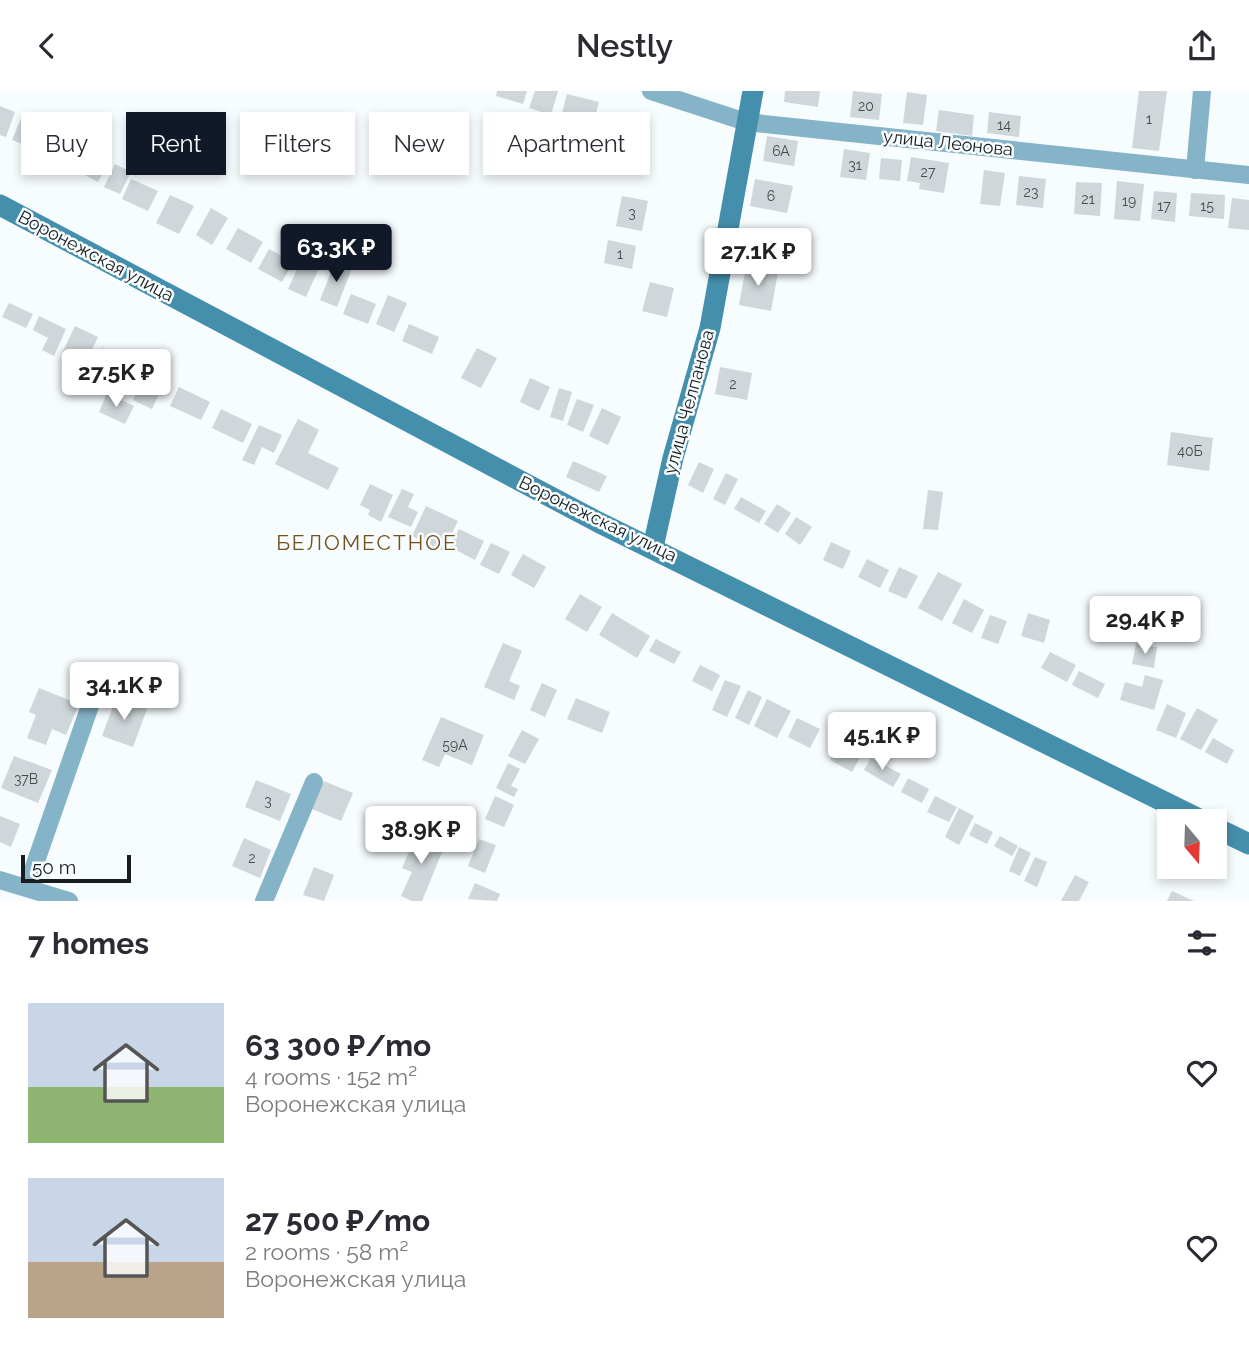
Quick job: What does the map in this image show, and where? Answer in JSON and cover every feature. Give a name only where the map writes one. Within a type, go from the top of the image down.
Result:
[{"type":"street","name":"улица Леонова","points":[[651,91],[746,122],[1249,176]]},
{"type":"street","name":"улица Челпанова","points":[[653,547],[673,458],[710,328],[752,91]]},
{"type":"street","points":[[1195,170],[1202,91]]},
{"type":"street","name":"Воронежская улица","points":[[0,205],[526,484],[1179,809]]},
{"type":"street","points":[[27,887],[92,700]]},
{"type":"street","points":[[264,901],[314,782]]},
{"type":"street","points":[[1227,833],[1249,844]]},
{"type":"street","points":[[0,880],[69,901]]},
{"type":"building","points":[[497,91],[527,91],[523,104],[496,96]]},
{"type":"building","points":[[535,91],[558,91],[552,112],[529,108]]},
{"type":"building","points":[[785,91],[820,91],[818,107],[784,102]]},
{"type":"building","points":[[853,91],[882,94],[879,120],[850,117]]},
{"type":"building","points":[[1139,91],[1167,91],[1159,151],[1132,148]]},
{"type":"building","points":[[907,92],[927,95],[923,125],[903,123]]},
{"type":"building","points":[[567,94],[599,102],[596,112],[562,112]]},
{"type":"building","points":[[0,106],[15,112],[6,137],[0,135]]},
{"type":"building","points":[[939,110],[974,115],[972,136],[936,131]]},
{"type":"building","points":[[989,112],[1021,116],[1019,137],[987,133]]},
{"type":"building","points":[[21,118],[21,144],[12,140]]},
{"type":"building","points":[[767,136],[798,141],[794,166],[763,161]]},
{"type":"building","points":[[844,149],[870,153],[866,180],[840,177]]},
{"type":"building","points":[[911,157],[949,163],[944,193],[919,189],[920,183],[907,181]]},
{"type":"building","points":[[881,158],[902,160],[900,181],[879,179]]},
{"type":"building","points":[[115,164],[126,170],[126,175],[130,175],[120,194],[104,187]]},
{"type":"building","points":[[984,170],[1005,173],[1000,206],[980,204]]},
{"type":"building","points":[[85,175],[102,175],[98,182]]},
{"type":"building","points":[[1019,176],[1046,179],[1043,208],[1016,205]]},
{"type":"building","points":[[131,179],[158,191],[148,211],[122,199]]},
{"type":"building","points":[[755,179],[793,186],[787,213],[750,206]]},
{"type":"building","points":[[1117,181],[1144,184],[1140,221],[1114,219]]},
{"type":"building","points":[[1076,182],[1102,183],[1100,216],[1074,214]]},
{"type":"building","points":[[1154,191],[1177,193],[1175,222],[1151,219]]},
{"type":"building","points":[[1191,193],[1225,195],[1224,219],[1189,216]]},
{"type":"building","points":[[170,195],[194,206],[179,234],[156,223]]},
{"type":"building","points":[[622,196],[648,201],[642,231],[616,226]]},
{"type":"building","points":[[1232,198],[1249,200],[1249,230],[1228,228]]},
{"type":"building","points":[[211,208],[228,218],[212,245],[196,235]]},
{"type":"building","points":[[238,228],[263,242],[251,263],[226,249]]},
{"type":"building","points":[[608,240],[636,246],[632,269],[604,263]]},
{"type":"building","points":[[269,249],[293,262],[282,282],[258,269]]},
{"type":"building","points":[[302,258],[320,266],[306,297],[288,289]]},
{"type":"building","points":[[335,262],[352,268],[337,307],[320,300]]},
{"type":"building","points":[[746,266],[778,272],[771,311],[739,305]]},
{"type":"building","points":[[650,282],[674,288],[667,317],[642,311]]},
{"type":"building","points":[[351,294],[376,304],[368,324],[343,314]]},
{"type":"building","points":[[388,295],[407,303],[394,332],[376,324]]},
{"type":"building","points":[[9,303],[33,314],[26,328],[2,317]]},
{"type":"building","points":[[39,316],[66,329],[54,356],[42,350],[48,338],[33,330]]},
{"type":"building","points":[[409,324],[439,337],[432,354],[402,341]]},
{"type":"building","points":[[75,326],[98,337],[85,365],[62,353]]},
{"type":"building","points":[[103,348],[125,358],[113,385],[90,374]]},
{"type":"building","points":[[477,348],[497,358],[481,388],[461,378]]},
{"type":"building","points":[[720,367],[752,373],[747,400],[715,394]]},
{"type":"building","points":[[146,372],[165,381],[152,409],[133,400]]},
{"type":"building","points":[[530,378],[550,387],[539,411],[520,402]]},
{"type":"building","points":[[179,387],[210,402],[201,420],[170,406]]},
{"type":"building","points":[[559,388],[572,392],[563,421],[550,417]]},
{"type":"building","points":[[107,393],[134,406],[125,424],[99,412]]},
{"type":"building","points":[[577,399],[594,405],[583,432],[567,425]]},
{"type":"building","points":[[602,408],[621,417],[608,445],[589,436]]},
{"type":"building","points":[[221,409],[252,424],[243,443],[212,428]]},
{"type":"building","points":[[298,419],[319,430],[308,453],[339,468],[328,490],[275,464]]},
{"type":"building","points":[[259,425],[282,435],[274,453],[262,447],[254,465],[242,460]]},
{"type":"building","points":[[1171,432],[1213,438],[1209,471],[1167,465]]},
{"type":"building","points":[[573,461],[607,476],[599,492],[566,477]]},
{"type":"building","points":[[699,462],[714,469],[703,493],[688,485]]},
{"type":"building","points":[[726,473],[738,479],[725,505],[713,499]]},
{"type":"building","points":[[370,484],[393,495],[381,522],[368,515],[370,510],[360,505]]},
{"type":"building","points":[[402,489],[414,494],[408,507],[418,512],[411,527],[388,517]]},
{"type":"building","points":[[928,490],[943,492],[938,530],[923,529]]},
{"type":"building","points":[[741,497],[766,511],[759,523],[734,509]]},
{"type":"building","points":[[777,504],[791,513],[778,533],[764,524]]},
{"type":"building","points":[[426,506],[458,521],[443,551],[412,536]]},
{"type":"building","points":[[796,517],[812,527],[800,545],[785,534]]},
{"type":"building","points":[[459,529],[484,541],[475,560],[450,547]]},
{"type":"building","points":[[831,542],[851,551],[843,569],[823,560]]},
{"type":"building","points":[[491,543],[510,552],[499,574],[480,565]]},
{"type":"building","points":[[523,554],[546,567],[534,588],[511,575]]},
{"type":"building","points":[[867,559],[889,570],[880,588],[858,577]]},
{"type":"building","points":[[899,567],[918,576],[906,599],[888,591]]},
{"type":"building","points":[[938,572],[962,584],[942,621],[918,608]]},
{"type":"building","points":[[580,594],[602,607],[587,632],[565,619]]},
{"type":"building","points":[[964,599],[984,610],[972,633],[952,623]]},
{"type":"building","points":[[612,613],[650,636],[637,658],[599,635]]},
{"type":"building","points":[[1028,613],[1050,620],[1044,643],[1021,636]]},
{"type":"building","points":[[990,615],[1007,621],[998,644],[981,638]]},
{"type":"building","points":[[656,639],[681,652],[674,664],[649,651]]},
{"type":"building","points":[[503,643],[522,651],[509,681],[520,686],[514,700],[484,687]]},
{"type":"building","points":[[1136,644],[1157,647],[1154,668],[1132,664]]},
{"type":"building","points":[[1050,652],[1076,665],[1067,682],[1041,668]]},
{"type":"building","points":[[700,665],[720,675],[712,691],[692,681]]},
{"type":"building","points":[[1079,671],[1105,684],[1098,698],[1072,685]]},
{"type":"building","points":[[1145,675],[1163,680],[1154,710],[1120,700],[1125,682],[1142,687]]},
{"type":"building","points":[[725,680],[741,686],[727,717],[712,710]]},
{"type":"building","points":[[542,683],[557,690],[545,717],[530,710]]},
{"type":"building","points":[[39,688],[79,704],[66,735],[52,729],[46,745],[27,738],[36,715],[29,712]]},
{"type":"building","points":[[748,690],[762,697],[749,725],[735,718]]},
{"type":"building","points":[[116,698],[147,709],[133,747],[102,736]]},
{"type":"building","points":[[576,698],[610,712],[602,733],[567,719]]},
{"type":"building","points":[[767,699],[791,711],[777,738],[754,726]]},
{"type":"building","points":[[1167,704],[1186,713],[1176,738],[1156,730]]},
{"type":"building","points":[[1197,708],[1218,720],[1201,750],[1180,739]]},
{"type":"building","points":[[441,717],[484,735],[472,765],[445,754],[439,767],[422,760]]},
{"type":"building","points":[[797,718],[820,729],[810,748],[788,737]]},
{"type":"building","points":[[522,730],[539,739],[525,764],[508,756]]},
{"type":"building","points":[[1213,738],[1234,750],[1227,764],[1205,752]]},
{"type":"building","points":[[841,740],[863,752],[852,772],[830,760]]},
{"type":"building","points":[[14,756],[52,770],[38,803],[1,788]]},
{"type":"building","points":[[871,758],[901,774],[893,787],[864,770]]},
{"type":"building","points":[[508,763],[520,769],[511,786],[518,789],[514,797],[496,788]]},
{"type":"building","points":[[908,778],[929,789],[922,803],[901,792]]},
{"type":"building","points":[[256,780],[291,794],[280,821],[245,807]]},
{"type":"building","points":[[324,781],[353,793],[341,821],[312,809]]},
{"type":"building","points":[[495,796],[514,805],[504,827],[485,819]]},
{"type":"building","points":[[935,796],[957,807],[949,822],[927,812]]},
{"type":"building","points":[[959,808],[974,816],[959,845],[945,837]]},
{"type":"building","points":[[0,816],[20,824],[11,847],[0,842]]},
{"type":"building","points":[[975,823],[993,832],[987,844],[969,835]]},
{"type":"building","points":[[417,833],[445,845],[422,901],[412,901],[401,896],[412,872],[402,868]]},
{"type":"building","points":[[1000,836],[1018,846],[1012,856],[994,846]]},
{"type":"building","points":[[244,838],[271,850],[260,878],[232,866]]},
{"type":"building","points":[[479,839],[496,845],[485,873],[468,866]]},
{"type":"building","points":[[1019,847],[1031,853],[1020,876],[1009,871]]},
{"type":"building","points":[[1035,857],[1047,862],[1037,887],[1024,881]]},
{"type":"building","points":[[314,867],[334,875],[324,901],[303,895]]},
{"type":"building","points":[[1075,875],[1089,882],[1079,901],[1061,901]]},
{"type":"building","points":[[475,883],[500,894],[497,901],[468,899]]},
{"type":"building","points":[[1172,891],[1194,901],[1167,901]]},
{"type":"district","name":"БЕЛОМЕСТНОЕ","points":[[367,543]]}]
